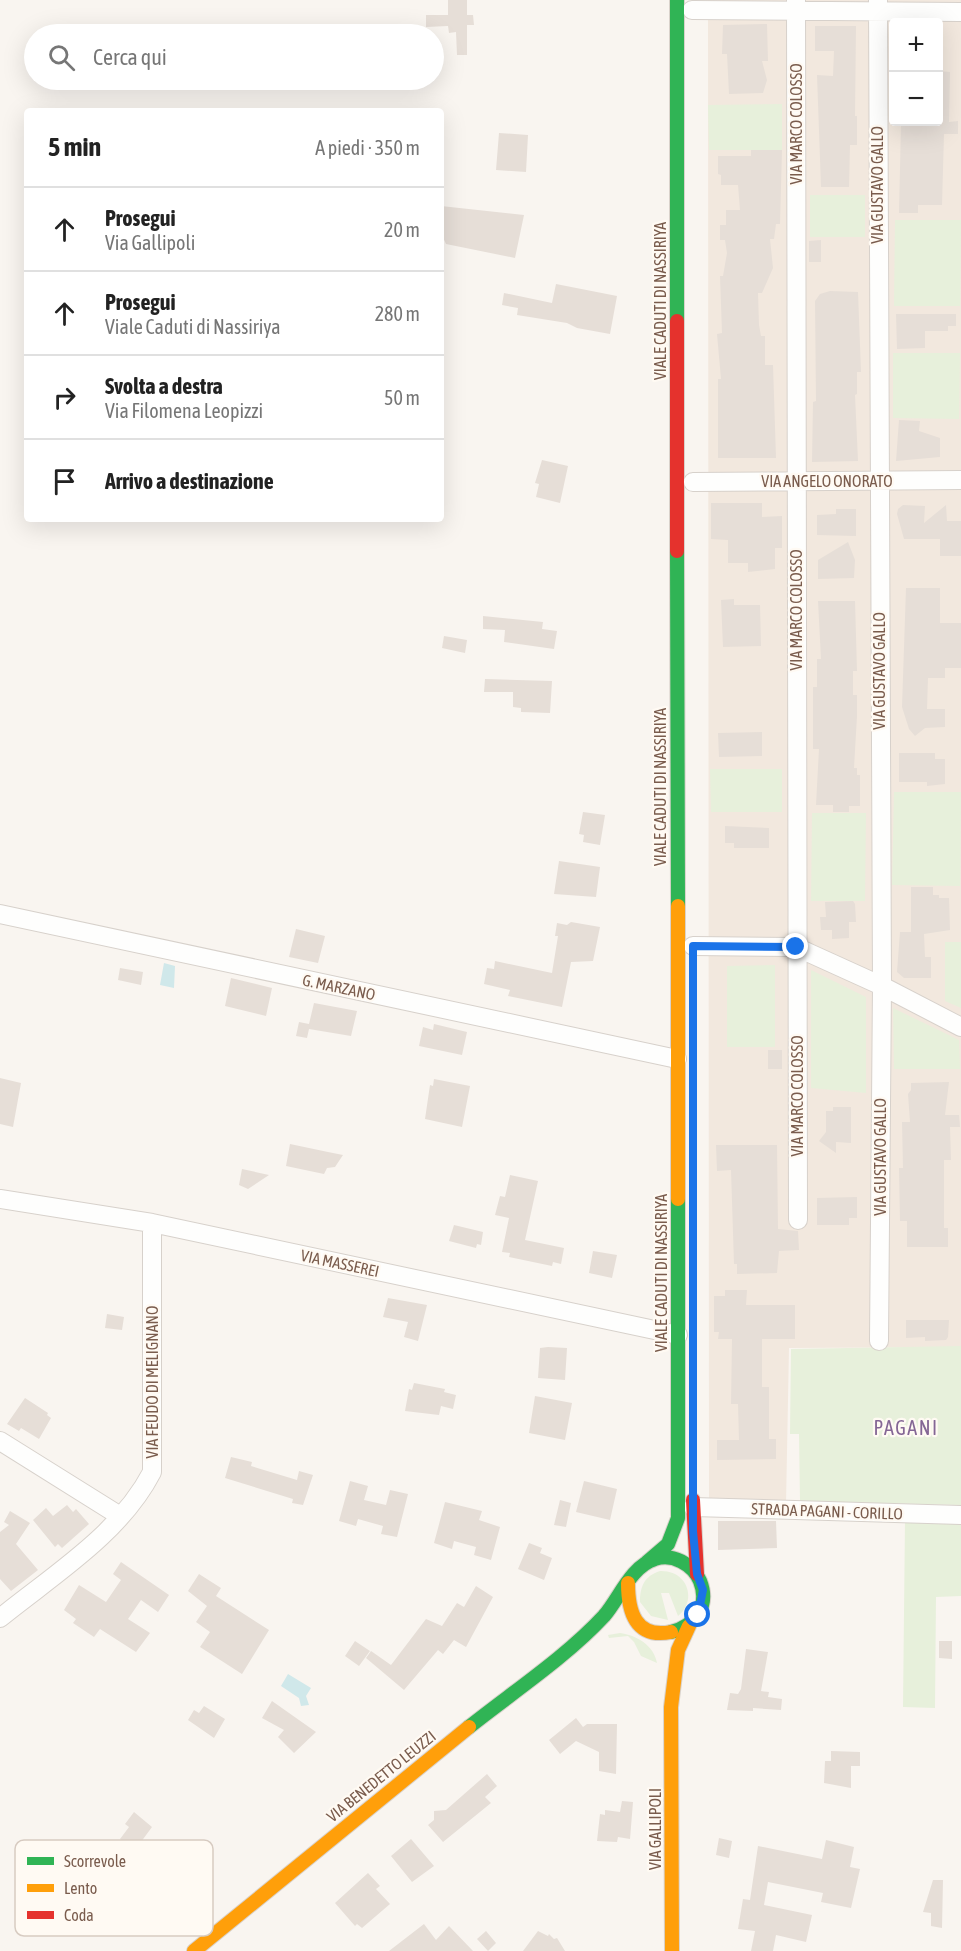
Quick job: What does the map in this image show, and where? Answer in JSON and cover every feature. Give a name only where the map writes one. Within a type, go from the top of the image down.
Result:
[{"type":"main road","name":"VIALE CADUTI DI NASSIRIYA","points":[[647,1562],[666,1549],[672,1541],[678,1518],[677,1059],[688,8]]},
{"type":"main road","points":[[693,1480],[697,1574]]},
{"type":"main road","points":[[625,1622],[628,1607],[628,1583],[636,1570],[647,1562],[656,1558],[674,1558],[691,1567],[697,1574]]},
{"type":"main road","name":"VIA GALLIPOLI","points":[[672,1951],[671,1707],[678,1650],[689,1626],[698,1615],[703,1599],[697,1574]]},
{"type":"main road","name":"VIA BENEDETTO LEUZZI","points":[[213,1935],[378,1799],[591,1630],[628,1583]]},
{"type":"main road","name":"VIA GALLIPOLI","points":[[625,1622],[647,1630],[662,1653],[671,1707]]},
{"type":"main road","name":"VIA BENEDETTO LEUZZI","points":[[591,1630],[625,1622]]},
{"type":"main road","points":[[647,1630],[669,1634],[689,1626]]},
{"type":"main road","name":"VIA BENEDETTO LEUZZI","points":[[194,1951],[212,1936]]},
{"type":"street","points":[[688,8],[796,5],[878,6],[961,12]]},
{"type":"street","name":"VIA MARCO COLOSSO","points":[[796,5],[798,1220]]},
{"type":"street","name":"VIA GUSTAVO GALLO","points":[[878,6],[878,481],[882,986],[879,1341]]},
{"type":"street","name":"VIA ANGELO ONORATO","points":[[693,483],[961,480]]},
{"type":"street","name":"G. MARZANO","points":[[0,914],[677,1059]]},
{"type":"street","points":[[693,945],[796,947],[882,986],[961,1027]]},
{"type":"street","name":"VIA MASSEREI","points":[[0,1199],[152,1223],[678,1335]]},
{"type":"street","name":"VIA FEUDO DI MELIGNANO","points":[[0,1618],[99,1538],[141,1492],[152,1472],[152,1223]]},
{"type":"street","points":[[0,1441],[120,1516]]},
{"type":"street","name":"STRADA PAGANI - CORILLO","points":[[693,1506],[961,1515]]},
{"type":"shaded area","points":[[708,0],[961,0],[961,1347],[789,1348],[786,1504],[709,1501]]},
{"type":"green space","points":[[782,104],[782,150],[709,150],[708,105]]},
{"type":"green space","points":[[810,195],[865,195],[865,237],[810,237]]},
{"type":"green space","points":[[895,220],[961,220],[960,306],[894,306]]},
{"type":"green space","points":[[893,353],[960,353],[959,419],[893,418]]},
{"type":"green space","points":[[710,769],[782,769],[782,812],[711,812]]},
{"type":"green space","points":[[894,792],[961,792],[960,886],[892,885]]},
{"type":"green space","points":[[812,813],[866,813],[865,901],[811,901]]},
{"type":"green space","points":[[945,942],[961,942],[961,1008],[945,1001]]},
{"type":"green space","points":[[775,965],[775,1047],[727,1047],[727,966]]},
{"type":"green space","points":[[811,970],[866,997],[866,1093],[811,1088]]},
{"type":"green space","points":[[893,1008],[959,1040],[960,1069],[894,1069]]},
{"type":"green space","points":[[961,1346],[961,1505],[800,1501],[799,1434],[790,1434],[791,1349]]},
{"type":"green space","points":[[905,1520],[961,1521],[961,1596],[936,1597],[935,1708],[903,1707]]},
{"type":"green space","points":[[660,1571],[677,1575],[687,1587],[687,1602],[678,1616],[669,1593],[661,1593],[668,1620],[651,1616],[640,1602],[644,1583],[650,1576]]},
{"type":"green space","points":[[620,1633],[632,1636],[648,1646],[657,1663],[641,1656],[628,1636],[609,1638],[608,1635]]},
{"type":"water","points":[[164,963],[175,966],[174,988],[160,985]]},
{"type":"water","points":[[288,1674],[311,1688],[306,1696],[309,1705],[301,1706],[299,1698],[281,1686]]},
{"type":"building","points":[[448,0],[467,0],[467,15],[473,15],[474,25],[467,25],[467,55],[457,55],[456,32],[449,33],[448,26],[444,26],[444,24],[426,24],[426,15],[448,15]]},
{"type":"building","points":[[767,24],[768,61],[762,61],[767,80],[763,93],[729,94],[727,54],[722,54],[723,25]]},
{"type":"building","points":[[815,26],[856,26],[857,145],[850,145],[849,187],[821,187],[817,75],[833,76],[834,51],[815,51]]},
{"type":"building","points":[[943,71],[950,72],[949,122],[958,121],[958,134],[944,134],[942,205],[918,205],[918,213],[899,213],[901,126],[943,126]]},
{"type":"building","points":[[499,133],[528,135],[526,172],[496,170]]},
{"type":"building","points":[[751,150],[782,150],[780,224],[776,224],[774,239],[770,239],[773,268],[762,293],[758,293],[759,325],[761,336],[765,336],[765,365],[773,365],[776,458],[718,458],[718,379],[721,379],[717,334],[722,333],[720,276],[723,276],[727,253],[725,240],[720,240],[720,225],[726,225],[726,210],[740,210],[738,185],[721,185],[721,175],[718,174],[718,156],[751,156]]},
{"type":"building","points":[[444,206],[524,215],[515,258],[446,244]]},
{"type":"building","points":[[821,240],[821,262],[809,262],[809,241]]},
{"type":"building","points":[[556,284],[617,296],[610,334],[577,328],[567,323],[517,315],[518,308],[502,305],[504,293],[552,303]]},
{"type":"building","points":[[830,291],[858,292],[861,372],[857,372],[857,394],[855,395],[858,461],[812,462],[813,402],[816,401],[815,301],[820,294]]},
{"type":"building","points":[[896,314],[956,314],[956,326],[948,326],[948,331],[925,331],[925,348],[897,349]]},
{"type":"building","points":[[899,420],[920,421],[919,431],[940,438],[940,457],[896,461]]},
{"type":"building","points":[[542,460],[568,466],[560,503],[536,497],[539,484],[535,483]]},
{"type":"building","points":[[711,503],[762,503],[762,517],[782,516],[782,548],[775,548],[775,569],[748,572],[748,563],[728,563],[728,540],[711,539]]},
{"type":"building","points":[[903,505],[925,506],[924,523],[946,505],[947,521],[961,521],[961,556],[940,556],[940,539],[904,539],[897,514],[898,509]]},
{"type":"building","points":[[836,509],[856,509],[856,536],[817,535],[817,515],[836,514]]},
{"type":"building","points":[[848,542],[855,560],[854,578],[818,579],[818,560]]},
{"type":"building","points":[[906,588],[940,588],[940,623],[961,623],[961,668],[945,668],[945,678],[928,678],[927,709],[945,709],[945,727],[925,728],[915,736],[909,729],[902,707]]},
{"type":"building","points":[[734,599],[734,605],[760,605],[761,646],[723,647],[721,600]]},
{"type":"building","points":[[818,601],[855,601],[857,671],[853,671],[853,695],[857,695],[857,716],[854,768],[857,768],[857,775],[860,775],[860,806],[849,806],[849,812],[833,812],[833,805],[816,805],[819,749],[813,749],[813,687],[817,687],[817,659],[821,659]]},
{"type":"building","points":[[483,616],[543,622],[542,629],[557,631],[554,649],[504,642],[505,630],[483,629]]},
{"type":"building","points":[[444,636],[467,640],[465,653],[442,648]]},
{"type":"building","points":[[485,679],[552,681],[550,713],[521,712],[521,708],[513,707],[513,692],[484,692]]},
{"type":"building","points":[[762,732],[762,756],[719,757],[718,733]]},
{"type":"building","points":[[899,753],[935,753],[935,759],[945,759],[945,784],[927,786],[927,782],[899,782]]},
{"type":"building","points":[[583,812],[605,815],[600,845],[583,842],[584,835],[579,834]]},
{"type":"building","points":[[725,826],[769,828],[769,848],[734,848],[734,843],[725,843]]},
{"type":"building","points":[[559,861],[600,867],[596,897],[554,894]]},
{"type":"building","points":[[911,887],[933,887],[933,895],[939,895],[939,898],[949,898],[950,930],[924,934],[925,957],[931,957],[931,978],[904,978],[897,972],[900,932],[911,932]]},
{"type":"building","points":[[853,901],[856,922],[849,922],[849,938],[832,939],[832,930],[821,930],[820,917],[826,917],[825,902]]},
{"type":"building","points":[[571,922],[600,927],[593,961],[571,962],[562,1007],[508,996],[510,990],[484,984],[487,968],[494,969],[495,961],[552,973],[558,936],[555,936],[557,923],[567,925]]},
{"type":"building","points":[[296,929],[325,936],[318,963],[289,957]]},
{"type":"building","points":[[120,968],[143,972],[141,985],[118,980]]},
{"type":"building","points":[[231,978],[272,988],[266,1016],[225,1006]]},
{"type":"building","points":[[314,1003],[357,1011],[351,1036],[309,1029],[307,1038],[296,1036],[299,1022],[309,1024]]},
{"type":"building","points":[[434,1024],[467,1032],[462,1055],[419,1046],[423,1027],[433,1030]]},
{"type":"building","points":[[768,1050],[782,1050],[782,1069],[768,1069]]},
{"type":"building","points":[[0,1078],[21,1083],[13,1127],[0,1124]]},
{"type":"building","points":[[434,1079],[470,1086],[462,1127],[425,1119],[430,1085],[433,1086]]},
{"type":"building","points":[[949,1082],[945,1115],[959,1115],[960,1127],[950,1127],[951,1160],[944,1160],[944,1228],[948,1228],[948,1247],[907,1247],[907,1221],[900,1221],[899,1168],[903,1168],[902,1122],[910,1122],[908,1094],[911,1090],[911,1083]]},
{"type":"building","points":[[833,1107],[851,1107],[851,1143],[836,1142],[836,1153],[819,1141],[826,1132],[826,1111],[833,1111]]},
{"type":"building","points":[[290,1144],[343,1155],[335,1167],[327,1168],[324,1174],[286,1166]]},
{"type":"building","points":[[716,1145],[777,1145],[778,1229],[798,1231],[799,1250],[779,1251],[777,1273],[737,1274],[737,1264],[734,1264],[731,1170],[717,1171]]},
{"type":"building","points":[[242,1169],[269,1175],[248,1189],[239,1185]]},
{"type":"building","points":[[510,1175],[538,1181],[525,1240],[564,1248],[561,1264],[553,1262],[552,1266],[509,1257],[510,1253],[502,1252],[509,1218],[495,1215],[500,1196],[505,1197]]},
{"type":"building","points":[[857,1197],[857,1218],[849,1218],[849,1225],[817,1225],[817,1198]]},
{"type":"building","points":[[454,1225],[483,1232],[481,1245],[477,1244],[476,1248],[449,1241]]},
{"type":"building","points":[[593,1251],[617,1255],[612,1278],[589,1273]]},
{"type":"building","points":[[725,1290],[747,1290],[746,1305],[795,1305],[795,1339],[762,1339],[762,1387],[769,1387],[769,1439],[776,1439],[776,1459],[717,1460],[717,1440],[739,1440],[738,1404],[731,1404],[732,1339],[718,1339],[719,1332],[714,1332],[714,1296],[725,1296]]},
{"type":"building","points":[[388,1298],[427,1305],[418,1341],[404,1337],[408,1322],[383,1317]]},
{"type":"building","points":[[107,1314],[124,1317],[122,1330],[105,1328]]},
{"type":"building","points":[[906,1320],[949,1320],[948,1337],[946,1340],[925,1341],[925,1337],[906,1338]]},
{"type":"building","points":[[540,1348],[567,1348],[565,1380],[538,1378]]},
{"type":"building","points":[[414,1383],[445,1389],[444,1392],[456,1395],[453,1409],[441,1406],[439,1415],[405,1411],[409,1389],[412,1390]]},
{"type":"building","points":[[535,1396],[572,1403],[565,1440],[529,1433]]},
{"type":"building","points":[[25,1398],[48,1413],[47,1415],[51,1418],[39,1439],[21,1428],[19,1431],[7,1424]]},
{"type":"building","points":[[231,1457],[252,1462],[251,1466],[297,1480],[299,1471],[313,1475],[303,1505],[292,1503],[293,1499],[225,1478]]},
{"type":"building","points":[[350,1481],[368,1486],[364,1500],[386,1505],[390,1490],[408,1494],[397,1537],[381,1534],[383,1526],[358,1519],[356,1526],[339,1521]]},
{"type":"building","points":[[584,1481],[617,1489],[610,1520],[576,1512]]},
{"type":"building","points":[[560,1500],[571,1503],[566,1527],[554,1525]]},
{"type":"building","points":[[445,1502],[482,1511],[479,1520],[500,1527],[491,1560],[474,1555],[476,1547],[454,1541],[452,1549],[434,1543]]},
{"type":"building","points":[[67,1505],[73,1512],[76,1509],[89,1524],[62,1548],[58,1544],[55,1547],[33,1520],[46,1508],[53,1516]]},
{"type":"building","points":[[10,1511],[30,1523],[16,1544],[38,1570],[11,1591],[0,1579],[0,1532],[9,1525],[4,1522]]},
{"type":"building","points":[[718,1521],[776,1521],[777,1548],[718,1550]]},
{"type":"building","points":[[529,1543],[542,1548],[540,1553],[552,1558],[544,1580],[518,1569]]},
{"type":"building","points":[[121,1562],[169,1595],[158,1612],[141,1600],[128,1619],[150,1633],[136,1652],[100,1629],[94,1637],[73,1623],[76,1619],[64,1610],[79,1585],[106,1602],[121,1580],[113,1574]]},
{"type":"building","points":[[199,1574],[221,1588],[216,1596],[269,1630],[242,1674],[200,1647],[210,1632],[196,1622],[207,1606],[188,1591]]},
{"type":"building","points":[[476,1586],[493,1597],[466,1647],[454,1640],[443,1654],[438,1650],[404,1690],[366,1658],[371,1651],[391,1665],[426,1619],[442,1626],[457,1603],[464,1607]]},
{"type":"building","points":[[355,1641],[370,1651],[359,1666],[345,1656]]},
{"type":"building","points":[[939,1641],[952,1641],[952,1659],[939,1658]]},
{"type":"building","points":[[746,1649],[768,1652],[761,1691],[769,1692],[768,1697],[782,1699],[781,1710],[753,1708],[753,1711],[727,1710],[730,1693],[738,1694],[741,1689]]},
{"type":"building","points":[[272,1701],[316,1732],[294,1753],[278,1737],[284,1730],[262,1718]]},
{"type":"building","points":[[204,1706],[225,1719],[214,1738],[188,1720],[194,1710],[199,1713]]},
{"type":"building","points":[[576,1718],[583,1727],[587,1724],[617,1724],[616,1774],[599,1771],[599,1752],[576,1741],[560,1754],[549,1740]]},
{"type":"building","points":[[831,1751],[860,1752],[860,1766],[851,1766],[851,1788],[824,1783],[825,1761],[831,1761]]},
{"type":"building","points":[[487,1774],[497,1786],[485,1797],[491,1803],[443,1842],[428,1825],[434,1820],[434,1811],[446,1810]]},
{"type":"building","points":[[622,1801],[633,1802],[630,1839],[618,1837],[617,1842],[597,1841],[600,1814],[605,1815],[605,1810],[620,1812]]},
{"type":"building","points":[[134,1812],[152,1827],[142,1840],[121,1840],[129,1827],[125,1824]]},
{"type":"building","points":[[719,1838],[732,1841],[729,1858],[716,1855]]},
{"type":"building","points":[[411,1839],[434,1866],[412,1882],[391,1856]]},
{"type":"building","points":[[826,1840],[854,1847],[850,1867],[860,1869],[851,1908],[821,1902],[823,1893],[768,1882],[764,1905],[812,1915],[806,1942],[776,1935],[773,1951],[751,1951],[755,1931],[738,1929],[743,1899],[750,1900],[758,1846],[822,1859]]},
{"type":"building","points":[[368,1873],[380,1886],[376,1889],[390,1904],[362,1928],[357,1924],[355,1926],[335,1903]]},
{"type":"building","points":[[933,1880],[943,1880],[942,1928],[931,1926],[931,1913],[923,1912]]},
{"type":"building","points":[[424,1924],[436,1940],[449,1926],[473,1951],[389,1951]]},
{"type":"building","points":[[486,1931],[496,1943],[488,1951],[477,1939]]},
{"type":"building","points":[[538,1931],[548,1936],[549,1934],[554,1939],[557,1938],[565,1951],[523,1951]]},
{"type":"traffic: fast","points":[[677,0],[677,321]]},
{"type":"traffic: fast","points":[[677,551],[678,906]]},
{"type":"traffic: fast","points":[[647,1562],[668,1544],[678,1518],[678,1199]]},
{"type":"traffic: fast","points":[[469,1727],[573,1646],[610,1609],[639,1568],[655,1559],[668,1558],[681,1561],[697,1575],[703,1590],[702,1607],[698,1614],[687,1625],[671,1632]]},
{"type":"traffic: slow","points":[[678,906],[678,1199]]},
{"type":"traffic: slow","points":[[628,1583],[632,1613],[636,1621],[649,1631],[671,1632]]},
{"type":"traffic: slow","points":[[672,1951],[671,1707],[678,1650],[689,1626]]},
{"type":"traffic: slow","points":[[213,1936],[469,1727]]},
{"type":"traffic: slow","points":[[194,1951],[212,1936]]},
{"type":"traffic: jam","points":[[677,321],[677,551]]},
{"type":"traffic: jam","points":[[693,1500],[697,1574]]},
{"type":"district","name":"PAGANI","points":[[906,1427]]},
{"type":"route","points":[[698,1615],[702,1607],[703,1590],[697,1574],[693,1531],[693,946],[796,947]]}]
